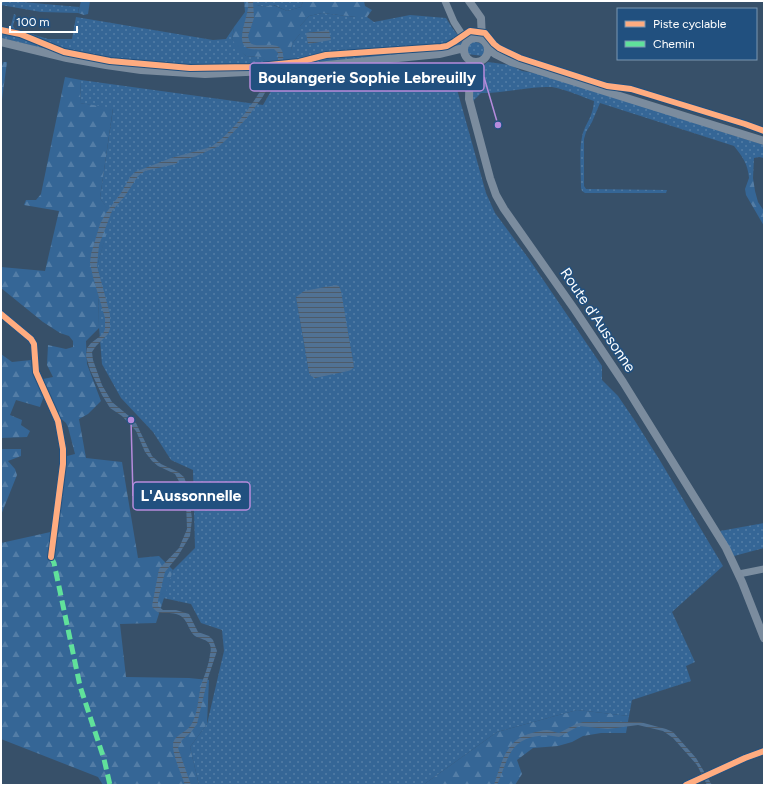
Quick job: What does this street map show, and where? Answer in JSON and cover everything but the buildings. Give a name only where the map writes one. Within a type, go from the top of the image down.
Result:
[{"type":"main road","points":[[469,1],[478,12],[482,22],[482,39],[485,41],[488,49],[488,54],[482,60]]},
{"type":"main road","points":[[468,59],[468,42],[478,28],[478,12]]},
{"type":"main road","points":[[440,54],[468,42],[482,39]]},
{"type":"main road","points":[[1,42],[67,58],[141,70],[206,74],[266,71],[440,54],[468,59],[511,62]]},
{"type":"main road","points":[[488,49],[511,62],[764,141]]},
{"type":"main road","name":"Route d'Aussonne","points":[[468,59],[469,99],[488,170],[500,202],[623,382],[731,557],[764,638]]},
{"type":"main road","name":"Route d'Aussonne","points":[[469,88],[482,60]]},
{"type":"street","points":[[445,1],[454,22],[468,42]]},
{"type":"street","points":[[1,314],[31,339],[34,344],[36,372],[58,421],[64,464],[52,557]]},
{"type":"street","points":[[739,574],[764,569]]},
{"type":"street","points":[[686,785],[764,751]]},
{"type":"green space","points":[[1,1],[79,7],[78,13],[41,12],[1,5]]},
{"type":"green space","points":[[81,1],[90,1],[88,14],[84,15],[78,13]]},
{"type":"green space","points":[[244,1],[257,1],[257,5],[264,7],[273,5],[287,11],[301,7],[303,1],[364,1],[365,6],[372,10],[367,17],[322,13],[309,16],[300,26],[300,34],[293,43],[291,49],[291,60],[268,62],[261,57],[246,56],[237,47],[232,39],[234,27],[245,12]]},
{"type":"green space","points":[[257,1],[303,1],[301,7],[287,11],[274,5],[264,7],[257,5]]},
{"type":"green space","points":[[322,13],[367,17],[374,22],[410,15],[446,18],[462,40],[462,44],[459,47],[443,51],[420,51],[403,55],[306,63],[291,60],[292,46],[300,34],[300,26],[309,16]]},
{"type":"green space","points":[[14,14],[16,15],[13,26],[15,29],[48,39],[72,39],[76,17],[213,40],[226,39],[234,27],[232,39],[246,56],[262,57],[268,62],[217,66],[182,66],[122,61],[58,49],[54,51],[1,38],[1,26],[7,28],[11,25]]},
{"type":"green space","points":[[473,42],[479,43],[483,46],[483,56],[467,54],[467,46]]},
{"type":"green space","points":[[3,62],[7,62],[1,107],[1,70]]},
{"type":"green space","points":[[488,62],[510,65],[522,71],[541,74],[764,145],[764,158],[754,158],[753,178],[749,178],[744,160],[734,146],[600,103],[584,139],[584,186],[586,189],[667,190],[666,193],[585,193],[581,188],[581,142],[583,132],[592,112],[594,101],[572,92],[550,87],[541,87],[481,93],[472,102],[472,90],[476,74]]},
{"type":"green space","points":[[451,68],[486,193],[495,213],[529,259],[602,366],[602,380],[618,396],[635,421],[723,566],[672,612],[695,662],[686,666],[691,681],[632,700],[629,716],[577,710],[497,732],[423,785],[199,785],[190,747],[207,724],[224,651],[222,630],[201,623],[191,604],[163,598],[173,570],[195,548],[193,470],[171,460],[153,432],[121,398],[102,364],[99,327],[98,263],[111,215],[100,198],[113,109],[80,103],[81,80],[263,105],[278,79]],"holes":[[[339,286],[354,367],[311,376],[309,372],[296,297]]]},
{"type":"green space","points":[[65,77],[81,80],[80,103],[113,108],[100,198],[112,215],[98,263],[99,328],[86,341],[87,364],[101,401],[88,414],[79,419],[86,458],[122,462],[138,558],[159,556],[173,570],[156,623],[120,624],[126,677],[189,678],[209,680],[207,724],[190,747],[199,785],[103,785],[98,777],[1,739],[1,543],[55,531],[67,456],[75,454],[68,427],[59,417],[43,379],[53,377],[47,365],[48,345],[66,349],[73,347],[73,341],[69,336],[60,333],[43,322],[1,288],[1,267],[45,271],[59,211],[24,205],[26,200],[36,200],[41,194]]},
{"type":"green space","points":[[749,178],[753,178],[758,202],[764,211],[764,226],[746,195],[745,189]]},
{"type":"green space","points":[[1,354],[12,362],[31,360],[33,374],[44,396],[40,407],[16,400],[10,415],[22,420],[21,425],[30,431],[27,437],[1,438]]},
{"type":"green space","points":[[1,449],[21,449],[21,456],[8,461],[15,469],[17,475],[1,515]]},
{"type":"green space","points":[[764,523],[764,548],[734,556],[720,531]]},
{"type":"green space","points":[[577,710],[629,716],[626,733],[601,733],[583,736],[572,742],[558,746],[533,748],[517,760],[522,774],[515,785],[423,785],[497,732]]},
{"type":"shaded area","points":[[248,1],[253,1],[254,18],[248,36],[250,43],[256,45],[277,46],[281,48],[283,53],[283,61],[262,98],[246,119],[219,146],[194,157],[179,160],[176,164],[145,171],[138,176],[125,196],[112,211],[99,245],[97,266],[110,314],[110,329],[108,334],[92,352],[93,360],[102,385],[112,402],[135,421],[152,456],[161,464],[178,472],[184,477],[188,488],[192,519],[190,536],[178,556],[165,572],[158,600],[158,606],[163,610],[176,610],[189,614],[198,632],[209,636],[213,640],[217,651],[208,678],[197,724],[182,740],[178,748],[191,785],[185,785],[176,759],[173,744],[176,738],[191,725],[193,721],[201,686],[209,662],[211,647],[207,641],[195,636],[192,633],[183,618],[172,613],[159,613],[152,606],[159,569],[179,548],[187,529],[186,501],[182,487],[175,474],[158,466],[152,461],[145,452],[136,431],[122,416],[110,408],[90,370],[86,356],[87,348],[103,334],[105,329],[105,318],[90,263],[91,254],[100,224],[130,177],[135,172],[171,158],[211,147],[232,129],[265,84],[278,60],[278,53],[274,49],[251,49],[245,47],[242,36],[247,14]]},
{"type":"shaded area","points":[[329,30],[331,40],[308,44],[306,33]]},
{"type":"shaded area","points":[[336,285],[339,286],[341,291],[354,367],[348,371],[315,378],[311,376],[309,372],[296,297],[304,291]]},
{"type":"shaded area","points":[[583,722],[640,722],[673,732],[696,758],[712,785],[707,785],[697,765],[673,738],[663,731],[638,725],[608,729],[579,726],[559,737],[546,735],[526,739],[520,742],[511,752],[497,785],[494,785],[502,760],[510,746],[523,736],[543,730],[559,733]]},
{"type":"marked path","points":[[51,557],[54,563],[80,686],[104,759],[110,785]]},
{"type":"cycle path","points":[[1,30],[20,34],[64,52],[110,61],[190,68],[250,67],[299,62],[326,55],[441,47],[447,46],[470,31],[485,33],[499,48],[520,58],[607,86],[631,89],[764,131]]},
{"type":"cycle path","points":[[1,314],[31,339],[34,344],[36,372],[58,421],[63,449],[63,464],[51,557]]},
{"type":"cycle path","points":[[686,785],[764,751]]},
{"type":"place","name":"Boulangerie Sophie Lebreuilly","points":[[498,125]]},
{"type":"place","name":"L'Aussonnelle","points":[[131,420]]}]
